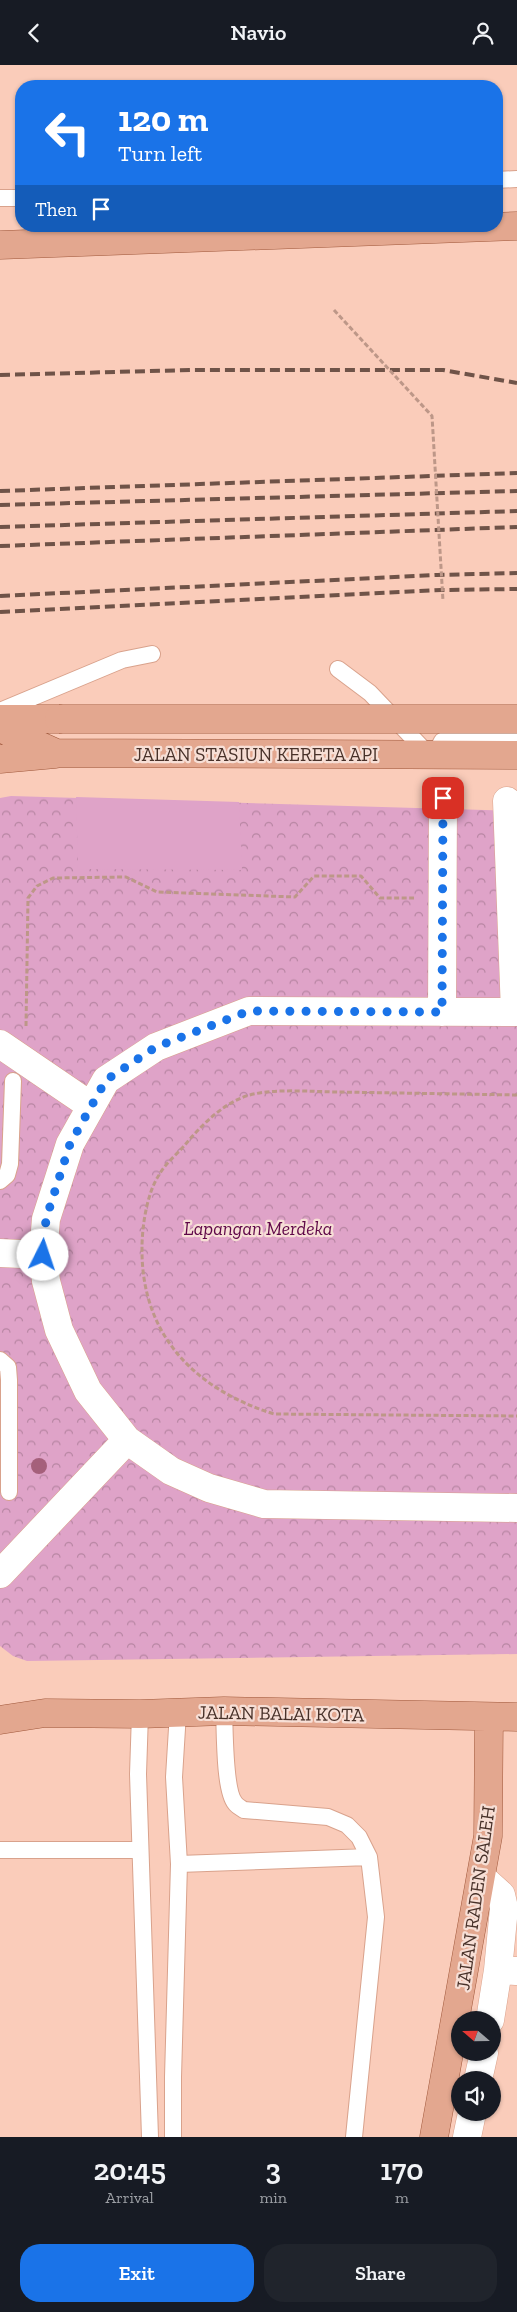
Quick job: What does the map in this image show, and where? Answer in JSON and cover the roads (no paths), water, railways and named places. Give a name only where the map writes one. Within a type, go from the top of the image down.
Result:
[{"type":"main road","points":[[503,227],[517,226]]},
{"type":"main road","points":[[0,245],[354,232]]},
{"type":"main road","name":"JALAN STASIUN KERETA API","points":[[0,719],[517,719]]},
{"type":"main road","name":"JALAN STASIUN KERETA API","points":[[0,727],[56,753],[517,755]]},
{"type":"main road","points":[[0,759],[56,753]]},
{"type":"main road","name":"JALAN BALAI KOTA","points":[[0,1720],[45,1713],[140,1714],[224,1711],[517,1717]]},
{"type":"main road","name":"JALAN RADEN SALEH","points":[[461,2011],[489,1814],[489,1717]]},
{"type":"main road","name":"JALAN RADEN SALEH","points":[[434,2137],[451,2060]]},
{"type":"street","points":[[442,1012],[443,798]]},
{"type":"street","points":[[507,801],[516,1012],[249,1011],[156,1047],[106,1080],[70,1144],[46,1219],[43,1255],[46,1281],[59,1330],[88,1391],[127,1440],[171,1471],[209,1488],[264,1504],[517,1508]]},
{"type":"street","points":[[0,1044],[19,1071],[91,1106]]},
{"type":"street","points":[[0,1253],[43,1255]]},
{"type":"street","points":[[0,1574],[127,1440]]},
{"type":"street","points":[[481,1877],[501,1895],[510,1909],[508,1971],[493,2011]]},
{"type":"street","points":[[467,2137],[470,2121]]},
{"type":"lane","points":[[503,180],[517,179]]},
{"type":"lane","points":[[0,198],[15,198]]},
{"type":"lane","points":[[0,711],[122,660],[152,654]]},
{"type":"lane","points":[[338,669],[370,693],[432,754],[442,741],[452,737],[517,739]]},
{"type":"lane","points":[[0,1181],[7,1175],[10,1164],[19,1071]]},
{"type":"lane","points":[[0,1360],[8,1367],[9,1381],[9,1493]]},
{"type":"lane","points":[[224,1711],[228,1776],[230,1792],[234,1803],[244,1810],[328,1817],[347,1825],[359,1837],[369,1857],[376,1917],[354,2137]]},
{"type":"lane","points":[[173,2137],[179,1864],[174,1777],[178,1712]]},
{"type":"lane","points":[[140,1714],[138,1774],[150,2137]]},
{"type":"lane","points":[[0,1850],[140,1850]]},
{"type":"lane","points":[[179,1864],[369,1857]]},
{"type":"railway","points":[[0,375],[190,370],[443,370],[517,383]]},
{"type":"railway","points":[[0,491],[517,473]]},
{"type":"railway","points":[[0,505],[517,491]]},
{"type":"railway","points":[[0,527],[517,511]]},
{"type":"railway","points":[[0,546],[517,527]]},
{"type":"railway","points":[[0,596],[437,575],[517,573]]},
{"type":"railway","points":[[0,612],[441,590],[517,589]]},
{"type":"park label","name":"Lapangan Merdeka","points":[[258,1228]]}]
